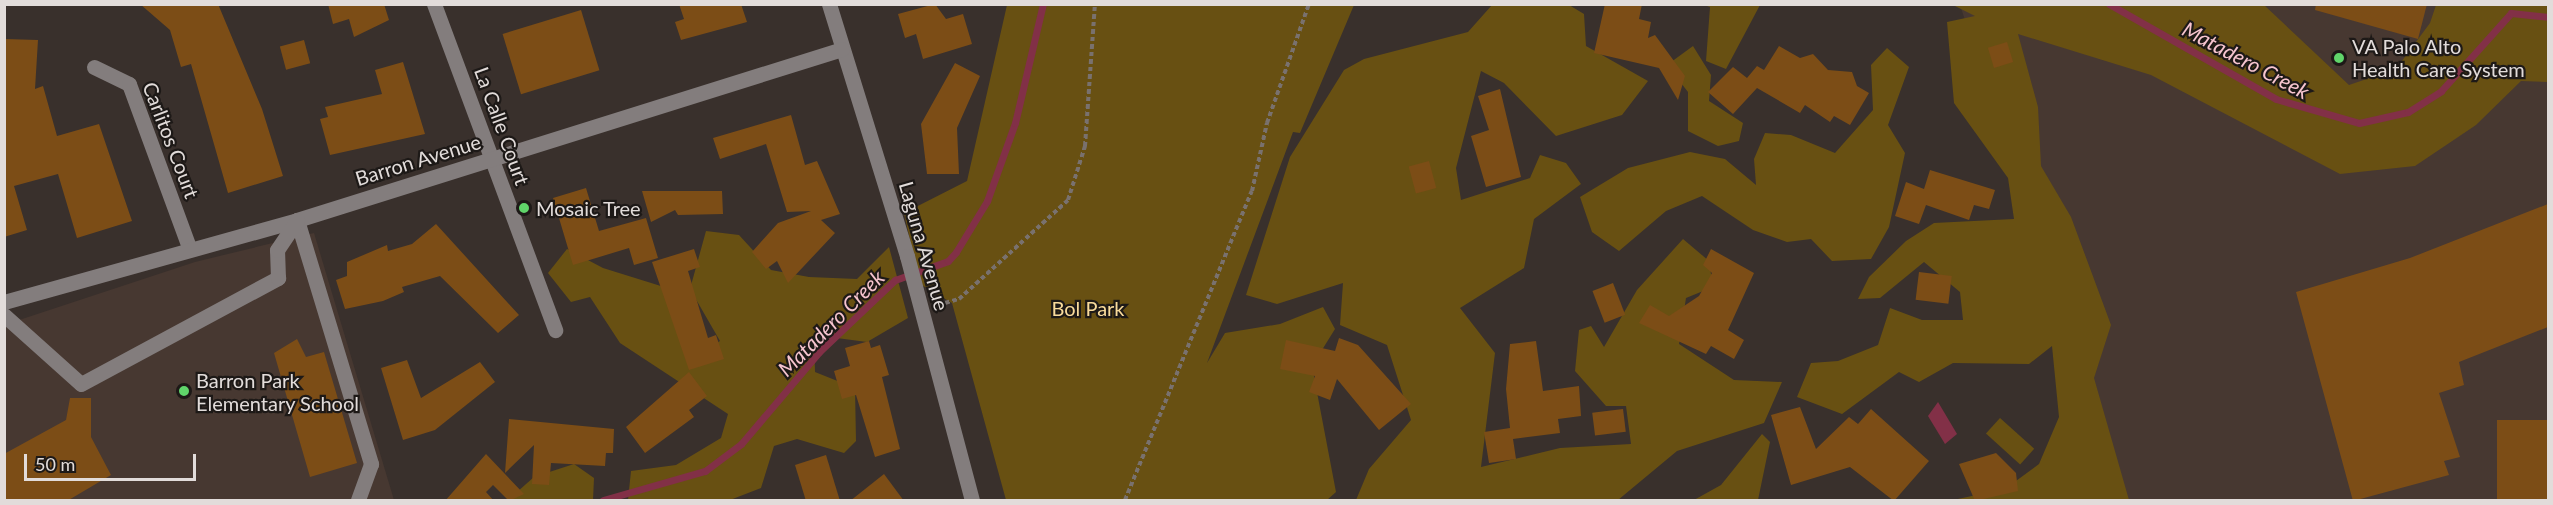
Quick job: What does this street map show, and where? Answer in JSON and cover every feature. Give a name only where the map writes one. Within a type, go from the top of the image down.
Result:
[{"type":"street","name":"La Calle Court","points":[[434,4],[555,330]]},
{"type":"street","name":"Laguna Avenue","points":[[828,4],[907,256],[972,501]]},
{"type":"street","name":"Barron Avenue","points":[[4,302],[189,247],[297,220],[842,50]]},
{"type":"street","name":"Carlitos Court","points":[[94,67],[129,84],[189,247]]},
{"type":"street","points":[[4,315],[81,384],[278,278],[277,250],[297,220]]},
{"type":"street","points":[[297,220],[371,464],[358,501]]},
{"type":"path","points":[[921,310],[959,299],[1068,200],[1085,146],[1095,4]]},
{"type":"path","points":[[1125,501],[1252,191],[1267,123],[1309,4]]},
{"type":"shaded area","points":[[1960,5],[2548,5],[2548,500],[2125,500]]},
{"type":"shaded area","name":"Barron Park Elementary School","points":[[314,233],[394,500],[5,500],[4,325],[195,262]]},
{"type":"shaded area","points":[[1938,402],[1957,434],[1945,444],[1928,416]]},
{"type":"green space","name":"Bol Park","points":[[1007,5],[1354,5],[1300,133],[1293,132],[1207,363],[1225,333],[1280,324],[1323,307],[1335,329],[1312,366],[1336,492],[1327,500],[1006,500],[952,303],[920,284],[904,213],[967,181]]},
{"type":"green space","points":[[1492,5],[1569,5],[1584,14],[1586,46],[1648,81],[1622,115],[1556,136],[1504,83],[1481,71],[1456,168],[1461,200],[1530,178],[1540,155],[1566,163],[1581,184],[1534,219],[1524,268],[1460,308],[1495,353],[1481,467],[1560,448],[1631,444],[1626,406],[1606,406],[1575,371],[1579,330],[1591,326],[1604,347],[1637,290],[1683,239],[1709,261],[1713,287],[1686,298],[1679,344],[1734,380],[1782,382],[1764,423],[1677,451],[1618,500],[1356,500],[1369,469],[1411,420],[1387,345],[1340,325],[1343,283],[1277,304],[1246,295],[1290,157],[1344,70],[1364,59],[1468,32]]},
{"type":"green space","points":[[1704,5],[1760,5],[1726,69],[1706,61],[1710,7]]},
{"type":"green space","points":[[1953,5],[2264,5],[2349,85],[2396,69],[2430,23],[2436,5],[2548,5],[2548,82],[2521,81],[2476,125],[2415,166],[2340,174],[2151,75],[2018,34],[2038,107],[2041,166],[2071,217],[2111,325],[2094,378],[2129,500],[1953,500],[2005,489],[2039,464],[2059,417],[2052,346],[2029,364],[1953,363],[1919,382],[1899,372],[1842,414],[1797,397],[1811,363],[1838,361],[1878,345],[1890,308],[1922,320],[1963,320],[1960,292],[1924,262],[1880,298],[1858,299],[1869,277],[1906,241],[1934,223],[2014,219],[2008,178],[1954,103],[1947,22],[1975,16]]},
{"type":"green space","points":[[1693,46],[1711,75],[1709,101],[1743,123],[1739,141],[1718,146],[1688,131],[1688,92],[1667,65]]},
{"type":"green space","points":[[1887,48],[1909,67],[1888,125],[1905,153],[1889,227],[1871,259],[1832,261],[1811,239],[1787,242],[1753,230],[1702,196],[1666,211],[1619,251],[1592,232],[1580,197],[1628,168],[1690,152],[1725,159],[1756,185],[1754,159],[1765,133],[1791,135],[1835,153],[1873,110],[1871,65]]},
{"type":"green space","points":[[706,231],[739,235],[771,270],[809,277],[857,279],[889,247],[908,318],[867,342],[814,335],[815,372],[855,388],[856,441],[844,453],[797,439],[774,446],[761,488],[730,500],[628,500],[631,471],[676,465],[721,438],[728,414],[620,343],[590,297],[571,302],[548,273],[567,249],[603,268],[664,287],[699,354],[720,341],[690,289]]},
{"type":"green space","points":[[2000,418],[2034,449],[2020,464],[1986,434]]},
{"type":"green space","points":[[1762,434],[1770,442],[1758,500],[1694,500],[1721,485]]},
{"type":"green space","points":[[574,464],[594,478],[593,500],[508,500],[534,477]]},
{"type":"building","points":[[140,4],[218,4],[262,109],[283,176],[228,193],[191,64],[181,67],[170,30]]},
{"type":"building","points":[[328,4],[384,4],[389,20],[354,37],[349,19],[333,24]]},
{"type":"building","points":[[679,4],[741,4],[747,22],[681,40],[675,22],[684,19]]},
{"type":"building","points":[[935,4],[946,19],[963,14],[972,44],[923,59],[916,34],[905,38],[898,14]]},
{"type":"building","points":[[1605,4],[1642,4],[1639,19],[1651,22],[1648,38],[1655,35],[1685,76],[1678,100],[1659,68],[1594,53]]},
{"type":"building","points":[[2316,4],[2427,4],[2418,39],[2315,10]]},
{"type":"building","points":[[581,10],[599,70],[521,94],[503,34]]},
{"type":"building","points":[[4,39],[38,40],[35,89],[43,86],[57,136],[99,124],[132,221],[77,238],[58,174],[14,186],[27,230],[4,237]]},
{"type":"building","points":[[304,40],[310,63],[286,70],[280,46]]},
{"type":"building","points":[[2007,42],[2013,62],[1994,68],[1988,48]]},
{"type":"building","points":[[1779,46],[1800,58],[1813,54],[1828,70],[1852,72],[1857,86],[1869,93],[1850,125],[1834,116],[1830,122],[1805,105],[1800,113],[1757,88],[1733,114],[1708,92],[1733,67],[1747,78],[1757,66],[1764,70]]},
{"type":"building","points":[[403,62],[425,134],[330,155],[320,119],[328,117],[325,107],[382,94],[375,70]]},
{"type":"building","points":[[955,63],[980,76],[957,128],[959,174],[927,174],[921,124]]},
{"type":"building","points":[[1500,89],[1521,177],[1486,187],[1471,136],[1489,130],[1478,96]]},
{"type":"building","points":[[791,115],[805,165],[817,161],[840,214],[821,220],[835,233],[788,283],[777,261],[766,269],[752,252],[778,223],[811,211],[787,212],[766,144],[720,159],[713,138]]},
{"type":"building","points":[[1429,161],[1436,188],[1416,193],[1409,166]]},
{"type":"building","points":[[1930,170],[1995,190],[1989,209],[1974,205],[1969,220],[1926,205],[1919,224],[1895,216],[1906,182],[1924,189]]},
{"type":"building","points":[[586,188],[599,231],[646,218],[658,258],[634,265],[629,248],[573,265],[553,198]]},
{"type":"building","points":[[642,191],[722,191],[723,214],[678,215],[675,210],[651,222]]},
{"type":"building","points":[[2548,204],[2548,327],[2459,362],[2464,385],[2439,393],[2460,457],[2444,461],[2449,475],[2353,501],[2296,292],[2410,258]]},
{"type":"building","points":[[436,224],[519,315],[498,333],[440,276],[402,287],[404,292],[383,301],[345,309],[336,280],[347,276],[347,262],[387,245],[388,251],[412,244]]},
{"type":"building","points":[[694,249],[700,267],[688,271],[708,338],[716,335],[724,359],[689,370],[652,262]]},
{"type":"building","points":[[1711,249],[1754,273],[1728,330],[1744,340],[1734,359],[1711,346],[1706,354],[1639,323],[1650,305],[1669,316],[1699,296],[1712,273],[1703,265]]},
{"type":"building","points":[[1919,272],[1952,276],[1948,304],[1916,300]]},
{"type":"building","points":[[1613,283],[1625,315],[1605,323],[1592,291]]},
{"type":"building","points":[[1339,338],[1358,345],[1411,404],[1379,430],[1337,379],[1330,400],[1309,392],[1315,376],[1280,369],[1286,340],[1335,351]]},
{"type":"building","points":[[297,339],[306,357],[324,352],[357,463],[310,477],[274,353]]},
{"type":"building","points":[[869,341],[871,348],[880,345],[889,375],[882,377],[900,449],[875,457],[856,395],[842,399],[834,371],[850,366],[845,348]]},
{"type":"building","points":[[1536,341],[1543,391],[1579,386],[1581,416],[1558,419],[1560,433],[1513,439],[1516,459],[1489,463],[1484,432],[1510,428],[1506,389],[1510,344]]},
{"type":"building","points":[[407,360],[421,398],[480,362],[495,382],[435,430],[403,440],[381,368]]},
{"type":"building","points":[[689,372],[707,396],[689,410],[694,417],[645,453],[626,427]]},
{"type":"building","points":[[70,398],[91,398],[91,437],[111,475],[67,501],[4,501],[4,454],[66,420]]},
{"type":"building","points":[[1800,407],[1816,449],[1849,417],[1858,424],[1871,409],[1929,461],[1894,501],[1850,467],[1791,485],[1771,415]]},
{"type":"building","points":[[1623,409],[1626,432],[1595,436],[1592,413]]},
{"type":"building","points":[[509,419],[614,429],[613,453],[606,453],[605,466],[551,463],[549,485],[532,484],[534,445],[505,473]]},
{"type":"building","points":[[2497,420],[2548,420],[2548,500],[2497,500]]},
{"type":"building","points":[[1996,453],[2016,473],[2018,491],[1975,501],[1959,464]]},
{"type":"building","points":[[486,454],[524,494],[509,501],[493,485],[486,492],[494,501],[445,501]]},
{"type":"building","points":[[826,455],[840,501],[806,501],[795,465]]},
{"type":"building","points":[[884,474],[904,501],[850,501]]},
{"type":"waterway","name":"Matadero Creek","points":[[603,500],[705,471],[741,444],[819,352],[895,280],[948,261],[956,252],[987,201],[1015,123],[1043,4]]},
{"type":"waterway","name":"Matadero Creek","points":[[2109,4],[2276,99],[2359,123],[2408,112],[2441,91],[2511,13],[2548,17]]},
{"type":"place","name":"VA Palo Alto Health Care System","points":[[2339,58]]},
{"type":"place","name":"Mosaic Tree","points":[[524,208]]},
{"type":"place","name":"Barron Park Elementary School","points":[[184,391]]}]
